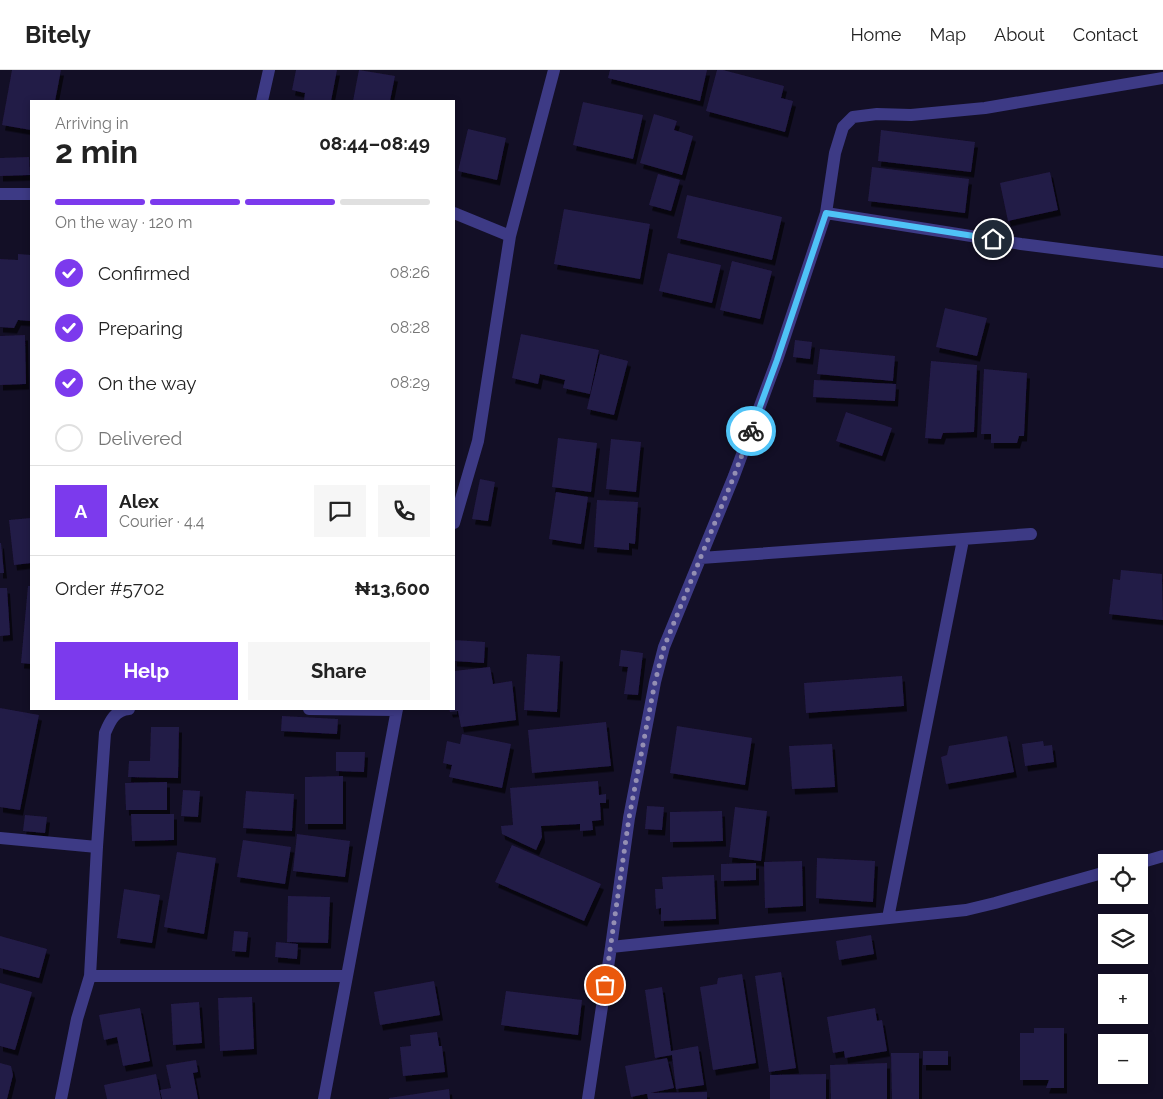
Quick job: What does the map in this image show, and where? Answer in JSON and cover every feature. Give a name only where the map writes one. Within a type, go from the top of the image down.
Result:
[{"type":"street","points":[[262,100],[269,70]]},
{"type":"street","points":[[455,520],[478,440],[510,236],[554,70]]},
{"type":"street","points":[[588,1099],[629,818],[655,682],[664,647],[734,476],[774,369],[826,213],[835,154],[843,127],[853,116],[877,114],[910,115],[985,108],[1163,78]]},
{"type":"street","points":[[0,194],[30,194]]},
{"type":"street","points":[[455,213],[510,236]]},
{"type":"street","points":[[826,213],[1021,244],[1163,262]]},
{"type":"street","points":[[701,558],[1031,534]]},
{"type":"street","points":[[888,918],[963,540]]},
{"type":"street","points":[[61,1099],[77,1019],[90,976],[105,733],[111,720],[122,710]]},
{"type":"street","points":[[324,1099],[397,710]]},
{"type":"street","points":[[0,838],[97,847]]},
{"type":"street","points":[[1148,860],[1163,856]]},
{"type":"street","points":[[611,947],[973,908],[1098,874]]},
{"type":"street","points":[[90,976],[346,976]]},
{"type":"building","points":[[12,70],[61,70],[55,100],[30,100],[30,130],[2,125]]},
{"type":"building","points":[[296,70],[337,70],[331,100],[304,100],[305,93],[292,90]]},
{"type":"building","points":[[359,70],[395,76],[390,100],[353,100]]},
{"type":"building","points":[[610,70],[707,70],[700,101],[608,78]]},
{"type":"building","points":[[717,70],[784,86],[781,98],[793,101],[785,132],[706,111]]},
{"type":"building","points":[[583,102],[643,115],[633,159],[573,145]]},
{"type":"building","points":[[654,114],[677,121],[674,130],[693,136],[682,175],[640,163]]},
{"type":"building","points":[[468,129],[506,138],[497,180],[458,171]]},
{"type":"building","points":[[881,130],[975,142],[971,172],[878,161]]},
{"type":"building","points":[[29,157],[30,175],[0,176],[0,158]]},
{"type":"building","points":[[872,167],[969,179],[965,213],[868,201]]},
{"type":"building","points":[[1050,172],[1058,210],[1008,221],[1000,183]]},
{"type":"building","points":[[658,174],[680,180],[671,211],[649,205]]},
{"type":"building","points":[[687,195],[782,217],[772,260],[677,238]]},
{"type":"building","points":[[564,209],[650,224],[640,279],[554,264]]},
{"type":"building","points":[[668,253],[721,265],[712,303],[659,291]]},
{"type":"building","points":[[18,254],[30,255],[30,321],[18,320],[14,328],[0,327],[0,259],[18,260]]},
{"type":"building","points":[[732,261],[772,271],[760,319],[720,310]]},
{"type":"building","points":[[945,308],[987,318],[977,356],[936,347]]},
{"type":"building","points":[[521,334],[599,350],[590,394],[563,388],[565,380],[540,374],[538,384],[512,378]]},
{"type":"building","points":[[25,335],[26,384],[0,385],[0,336]]},
{"type":"building","points":[[795,340],[812,342],[810,359],[793,357]]},
{"type":"building","points":[[820,349],[895,356],[893,381],[817,374]]},
{"type":"building","points":[[600,354],[628,361],[614,415],[587,409]]},
{"type":"building","points":[[931,361],[977,365],[974,432],[943,433],[941,439],[925,438]]},
{"type":"building","points":[[984,369],[1027,373],[1024,436],[1019,436],[1017,443],[991,443],[991,434],[981,434]]},
{"type":"building","points":[[814,380],[896,384],[895,401],[813,397]]},
{"type":"building","points":[[846,412],[892,428],[882,456],[836,441]]},
{"type":"building","points":[[558,438],[597,443],[591,492],[552,487]]},
{"type":"building","points":[[611,439],[641,442],[636,492],[606,489]]},
{"type":"building","points":[[480,479],[495,482],[488,521],[472,519]]},
{"type":"building","points":[[556,492],[588,497],[581,544],[549,539]]},
{"type":"building","points":[[597,500],[638,502],[635,544],[629,543],[629,550],[594,547]]},
{"type":"building","points":[[30,518],[30,563],[14,565],[9,520]]},
{"type":"building","points":[[1,543],[4,573],[0,573]]},
{"type":"building","points":[[1121,570],[1162,574],[1163,620],[1109,614],[1113,579],[1120,580]]},
{"type":"building","points":[[28,586],[30,586],[30,664],[21,663]]},
{"type":"building","points":[[0,588],[7,588],[10,635],[0,636]]},
{"type":"building","points":[[455,640],[485,642],[484,663],[455,661]]},
{"type":"building","points":[[621,650],[643,653],[638,695],[624,694],[628,667],[619,666]]},
{"type":"building","points":[[527,654],[560,656],[557,712],[524,710]]},
{"type":"building","points":[[490,667],[493,684],[512,681],[516,720],[461,727],[458,711],[450,712],[449,710],[455,710],[455,671]]},
{"type":"building","points":[[902,676],[904,706],[806,713],[804,683]]},
{"type":"building","points":[[0,708],[39,715],[20,810],[0,807]]},
{"type":"building","points":[[282,716],[338,719],[337,734],[281,731]]},
{"type":"building","points":[[606,722],[611,766],[532,773],[528,730]]},
{"type":"building","points":[[677,726],[752,738],[745,785],[670,773]]},
{"type":"building","points":[[151,727],[179,727],[178,778],[128,777],[129,761],[150,761]]},
{"type":"building","points":[[462,734],[511,744],[502,788],[449,777],[452,765],[443,763],[447,741],[460,744]]},
{"type":"building","points":[[1007,736],[1014,772],[946,784],[941,757],[947,755],[949,746]]},
{"type":"building","points":[[1043,741],[1044,746],[1052,745],[1054,762],[1025,766],[1022,744]]},
{"type":"building","points":[[832,744],[835,787],[792,789],[789,746]]},
{"type":"building","points":[[336,752],[365,752],[364,772],[336,771]]},
{"type":"building","points":[[343,776],[343,824],[305,824],[305,777]]},
{"type":"building","points":[[598,781],[599,795],[606,794],[606,803],[600,803],[601,820],[592,821],[593,830],[580,831],[580,824],[541,826],[542,837],[536,850],[502,834],[501,826],[513,825],[510,788]]},
{"type":"building","points":[[167,782],[167,810],[126,810],[125,783]]},
{"type":"building","points":[[183,790],[200,791],[198,817],[181,816]]},
{"type":"building","points":[[246,791],[294,794],[292,831],[243,828]]},
{"type":"building","points":[[647,806],[664,807],[662,830],[645,829]]},
{"type":"building","points":[[735,807],[767,811],[761,861],[729,857]]},
{"type":"building","points":[[722,811],[723,841],[670,842],[670,812]]},
{"type":"building","points":[[131,814],[174,814],[174,840],[132,841]]},
{"type":"building","points":[[25,815],[47,817],[45,833],[23,831]]},
{"type":"building","points":[[297,834],[350,841],[345,877],[293,871]]},
{"type":"building","points":[[243,840],[291,847],[285,884],[237,877]]},
{"type":"building","points":[[512,845],[601,884],[584,921],[495,882]]},
{"type":"building","points":[[177,852],[216,858],[204,934],[164,927]]},
{"type":"building","points":[[817,858],[875,861],[873,902],[816,898]]},
{"type":"building","points":[[802,861],[803,906],[765,908],[764,862]]},
{"type":"building","points":[[756,863],[756,880],[721,881],[721,864]]},
{"type":"building","points":[[714,875],[716,919],[661,921],[661,908],[656,909],[655,889],[663,889],[662,877]]},
{"type":"building","points":[[124,889],[160,895],[152,943],[117,938]]},
{"type":"building","points":[[288,896],[330,897],[328,943],[287,942]]},
{"type":"building","points":[[234,931],[248,932],[246,952],[232,951]]},
{"type":"building","points":[[871,935],[874,954],[839,960],[836,941]]},
{"type":"building","points":[[0,936],[47,949],[39,978],[0,968]]},
{"type":"building","points":[[276,942],[298,944],[297,959],[275,957]]},
{"type":"building","points":[[781,972],[796,1068],[769,1072],[755,976]]},
{"type":"building","points":[[742,974],[756,1063],[713,1070],[700,987],[717,984],[718,978]]},
{"type":"building","points":[[434,981],[440,1015],[380,1025],[374,992]]},
{"type":"building","points":[[0,983],[32,992],[15,1050],[0,1046]]},
{"type":"building","points":[[662,987],[671,1051],[698,1046],[704,1085],[676,1089],[672,1055],[655,1058],[645,990]]},
{"type":"building","points":[[506,991],[582,1000],[578,1035],[501,1025]]},
{"type":"building","points":[[252,997],[254,1049],[220,1051],[218,998]]},
{"type":"building","points":[[199,1002],[202,1043],[173,1045],[171,1004]]},
{"type":"building","points":[[140,1008],[150,1061],[123,1066],[117,1037],[104,1040],[99,1015]]},
{"type":"building","points":[[875,1008],[877,1021],[882,1020],[887,1051],[845,1058],[844,1051],[833,1053],[827,1017]]},
{"type":"building","points":[[1034,1028],[1064,1028],[1064,1088],[1046,1088],[1049,1080],[1020,1080],[1020,1033],[1034,1033]]},
{"type":"building","points":[[437,1032],[439,1046],[442,1046],[445,1072],[403,1076],[400,1047],[411,1046],[410,1035]]},
{"type":"building","points":[[923,1051],[948,1051],[948,1065],[923,1065]]},
{"type":"building","points":[[891,1053],[919,1053],[919,1099],[892,1099]]},
{"type":"building","points":[[667,1058],[674,1088],[631,1097],[625,1066]]},
{"type":"building","points":[[196,1060],[198,1072],[193,1073],[198,1099],[162,1099],[160,1090],[171,1088],[166,1065]]},
{"type":"building","points":[[0,1063],[11,1066],[13,1075],[7,1099],[0,1099]]},
{"type":"building","points":[[887,1063],[887,1099],[831,1099],[830,1065]]},
{"type":"building","points":[[156,1074],[161,1099],[107,1099],[104,1085]]},
{"type":"building","points":[[826,1074],[826,1099],[770,1099],[770,1075]]},
{"type":"building","points":[[449,1089],[450,1099],[389,1099],[389,1098]]},
{"type":"building","points":[[707,1092],[707,1099],[648,1099],[647,1093]]},
{"type":"way so far","points":[[605,985],[629,818],[655,682],[664,647],[751,431]]},
{"type":"route","points":[[751,431],[826,213],[863,217],[993,239]]}]
